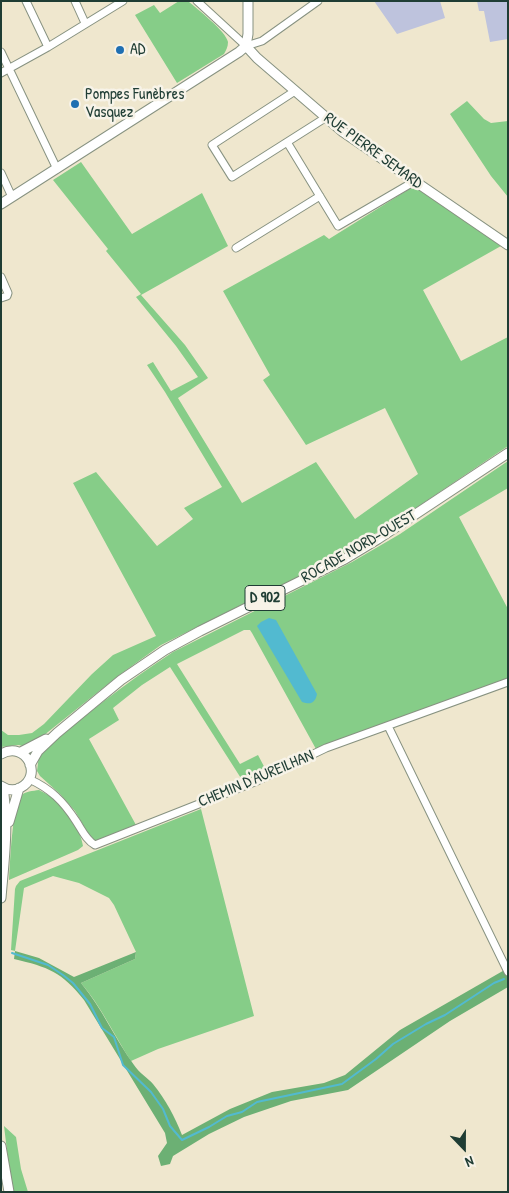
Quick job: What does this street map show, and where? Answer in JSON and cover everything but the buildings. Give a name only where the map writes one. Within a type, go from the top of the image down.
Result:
[{"type":"main road","points":[[1,204],[239,52],[246,46],[248,1]]},
{"type":"main road","name":"RUE PIERRE SEMARD","points":[[246,46],[295,92],[343,132],[508,245]]},
{"type":"main road","name":"ROCADE NORD-OUEST","points":[[30,765],[38,751],[58,733],[121,680],[165,650],[345,559],[508,453]]},
{"type":"main road","name":"ROCADE NORD-OUEST","points":[[21,752],[58,733]]},
{"type":"main road","points":[[1,754],[10,750],[21,752],[26,756],[31,773],[29,779],[19,788],[8,789],[2,787]]},
{"type":"main road","points":[[1,898],[6,834],[6,802],[2,787]]},
{"type":"main road","points":[[6,834],[19,788]]},
{"type":"main road","points":[[1,1146],[9,1192]]},
{"type":"street","points":[[26,1],[48,47]]},
{"type":"street","points":[[75,1],[85,23]]},
{"type":"street","points":[[1,73],[123,1]]},
{"type":"street","points":[[198,1],[246,46],[262,41],[318,1]]},
{"type":"street","points":[[1,52],[57,170]]},
{"type":"street","points":[[295,92],[212,145],[232,177],[326,118]]},
{"type":"street","points":[[287,142],[338,226],[415,181]]},
{"type":"street","points":[[1,172],[12,197]]},
{"type":"street","points":[[236,248],[320,196]]},
{"type":"street","points":[[1,277],[8,293],[7,296],[1,298]]},
{"type":"street","name":"CHEMIN D'AUREILHAN","points":[[29,779],[41,784],[56,795],[87,838],[95,845],[257,780],[326,748],[508,682]]},
{"type":"street","points":[[388,726],[508,972]]},
{"type":"shaded area","points":[[374,1],[440,1],[445,18],[397,34]]},
{"type":"shaded area","points":[[477,1],[508,1],[508,39],[490,42],[484,11],[479,11]]},
{"type":"green space","points":[[179,1],[188,1],[217,26],[228,42],[224,54],[177,83],[135,15],[154,5],[160,13]]},
{"type":"green space","points":[[467,101],[484,119],[491,123],[508,121],[508,197],[491,176],[450,114]]},
{"type":"green space","points":[[81,162],[132,234],[202,193],[228,246],[141,295],[185,345],[208,378],[178,398],[242,503],[316,462],[355,519],[418,474],[385,408],[306,445],[263,380],[270,375],[223,291],[324,235],[329,239],[414,186],[501,246],[423,290],[461,361],[508,337],[508,446],[354,547],[161,645],[118,676],[28,748],[19,745],[1,747],[1,730],[8,735],[32,733],[44,724],[113,655],[156,636],[73,483],[96,472],[157,546],[193,519],[184,508],[222,487],[147,365],[153,362],[171,391],[198,377],[176,346],[136,297],[141,294],[106,251],[108,249],[53,180]]},
{"type":"green space","points":[[508,461],[508,488],[459,517],[508,609],[508,678],[316,749],[252,633],[250,630],[244,630],[177,664],[240,764],[258,755],[268,774],[244,783],[170,667],[142,685],[113,708],[119,720],[89,739],[136,825],[95,842],[75,811],[40,776],[37,771],[39,755],[87,714],[155,664],[173,652],[352,562],[400,534]]},
{"type":"green space","points":[[39,790],[53,798],[67,813],[76,826],[83,846],[78,850],[9,880],[12,836],[18,802],[25,793]]},
{"type":"green space","points":[[201,809],[254,1016],[158,1049],[131,1061],[101,1011],[81,983],[135,959],[136,952],[114,905],[109,898],[79,883],[53,876],[24,888],[15,951],[11,950],[15,889],[20,881]]},
{"type":"green space","points":[[15,951],[39,958],[74,977],[136,952],[135,959],[81,983],[136,1068],[153,1084],[162,1096],[182,1135],[230,1109],[272,1092],[324,1083],[345,1075],[400,1030],[508,968],[508,987],[450,1021],[348,1090],[291,1101],[244,1117],[209,1134],[173,1156],[170,1164],[161,1166],[158,1156],[167,1143],[165,1133],[84,1000],[69,983],[54,972],[14,959]]},
{"type":"green space","points":[[4,1126],[16,1137],[21,1169],[28,1192],[13,1192]]},
{"type":"water","points":[[269,618],[276,620],[317,694],[312,702],[302,702],[257,626]]},
{"type":"waterway","points":[[12,953],[48,965],[73,983],[90,1004],[102,1028],[114,1037],[123,1065],[151,1092],[163,1109],[170,1126],[182,1140],[227,1116],[242,1112],[257,1102],[342,1084],[393,1044],[445,1015],[494,983],[504,979]]},
{"type":"place","name":"AD","points":[[120,50]]},
{"type":"place","name":"Pompes Funèbres Vasquez","points":[[75,104]]}]
